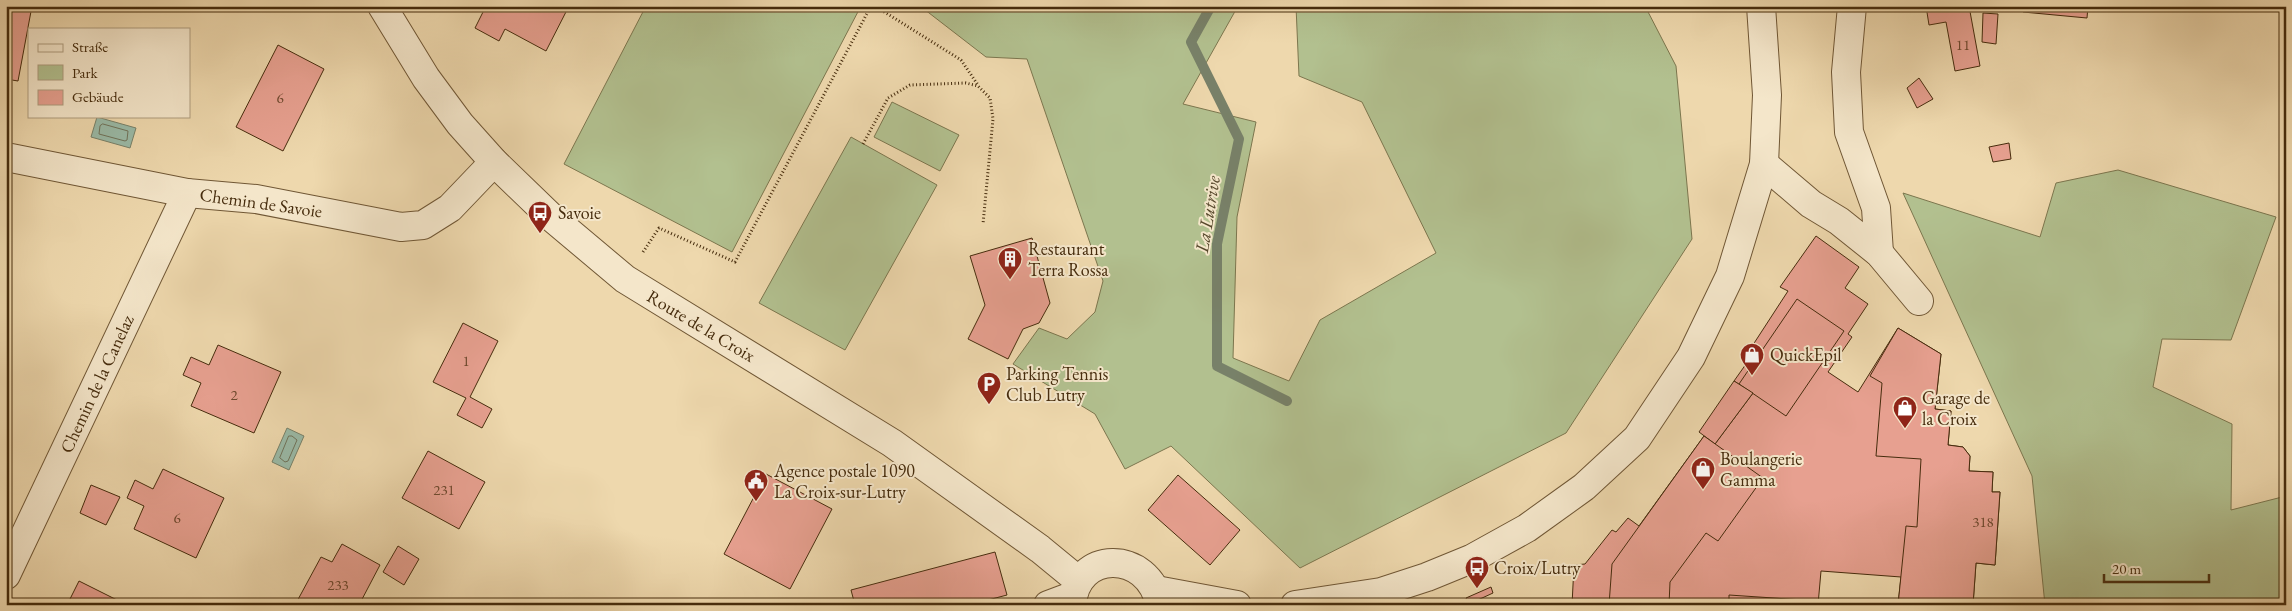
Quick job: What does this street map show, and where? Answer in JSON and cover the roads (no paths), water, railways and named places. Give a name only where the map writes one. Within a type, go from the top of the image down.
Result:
[{"type":"street","name":"Route de la Croix","points":[[382,6],[426,78],[460,124],[494,162],[550,216],[625,279],[892,443],[1040,549],[1068,597]]},
{"type":"street","points":[[1295,605],[1382,592],[1427,577],[1471,559],[1526,528],[1584,488],[1637,438],[1691,357],[1730,276],[1764,164],[1767,94],[1761,6]]},
{"type":"street","points":[[1852,6],[1846,72],[1850,132],[1876,208],[1879,253]]},
{"type":"street","name":"Chemin de Savoie","points":[[6,157],[187,193],[256,199],[401,227],[423,225],[450,208],[494,162]]},
{"type":"street","points":[[1764,164],[1811,204],[1839,221],[1879,253],[1919,301]]},
{"type":"street","name":"Chemin de la Canelaz","points":[[6,575],[187,193]]},
{"type":"street","points":[[1068,597],[1088,571],[1100,565],[1120,563],[1139,570],[1149,578],[1158,598],[1237,605]]},
{"type":"water","points":[[97,118],[136,128],[130,148],[91,137]]},
{"type":"water","points":[[287,428],[304,436],[289,470],[272,462]]},
{"type":"waterway","name":"La Lutrive","points":[[1211,6],[1191,42],[1239,139],[1217,244],[1217,366],[1287,401]]},
{"type":"place","name":"Savoie","points":[[540,234]]},
{"type":"place","name":"Restaurant Terra Rossa","points":[[1010,280]]},
{"type":"place","name":"QuickEpil","points":[[1752,376]]},
{"type":"place","name":"Parking Tennis Club Lutry","points":[[989,405]]},
{"type":"place","name":"Garage de la Croix","points":[[1905,429]]},
{"type":"place","name":"Boulangerie Gamma","points":[[1703,490]]},
{"type":"place","name":"Agence postale 1090 La Croix-sur-Lutry","points":[[756,502]]},
{"type":"place","name":"Croix/Lutry","points":[[1477,589]]}]
